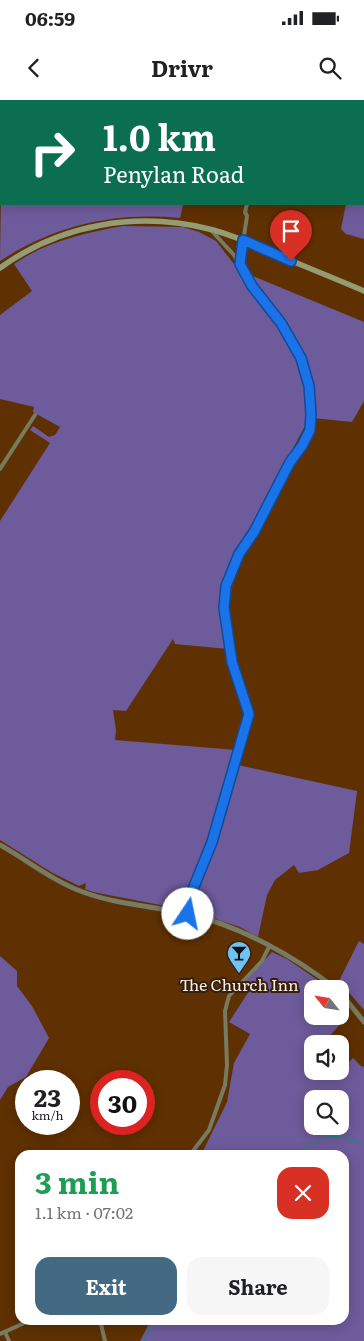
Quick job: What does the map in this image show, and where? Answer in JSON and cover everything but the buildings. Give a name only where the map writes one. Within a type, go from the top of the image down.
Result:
[{"type":"main road","points":[[0,268],[46,241],[86,227],[109,223],[153,221],[210,229],[243,240],[364,291]]},
{"type":"street","points":[[240,264],[247,205]]},
{"type":"street","points":[[188,914],[191,894],[212,842],[249,714],[232,662],[224,608],[226,586],[239,554],[254,532],[290,462],[302,446],[310,430],[311,414],[309,386],[301,358],[281,323],[252,286],[240,264],[210,229]]},
{"type":"street","points":[[0,469],[35,415]]},
{"type":"street","points":[[0,458],[5,461]]},
{"type":"street","points":[[0,845],[83,892],[110,900],[188,914],[228,925],[269,947],[322,980]]},
{"type":"street","points":[[194,1150],[209,1130],[226,1085],[225,1011],[229,996],[262,961],[269,947]]},
{"type":"street","points":[[349,1003],[364,1022]]},
{"type":"street","points":[[0,1334],[20,1325]]},
{"type":"street","points":[[101,1325],[105,1341]]},
{"type":"street","points":[[5,1332],[9,1341]]},
{"type":"shaded area","points":[[1,205],[183,205],[180,218],[132,217],[86,224],[42,238],[0,261]]},
{"type":"shaded area","points":[[346,205],[364,205],[364,239],[346,234],[341,229]]},
{"type":"shaded area","points":[[123,226],[183,227],[199,232],[216,241],[272,313],[299,358],[306,387],[308,420],[250,530],[233,555],[224,582],[221,603],[222,625],[228,649],[175,644],[173,639],[126,711],[113,710],[116,730],[115,740],[236,750],[210,840],[181,909],[85,889],[86,883],[79,886],[51,872],[0,840],[0,521],[50,443],[30,430],[33,426],[49,437],[55,435],[60,427],[33,412],[34,407],[0,399],[0,315],[32,291],[14,264],[40,249],[67,239]]},
{"type":"shaded area","points":[[248,274],[364,322],[364,401],[352,422],[313,418],[307,374],[294,340]]},
{"type":"shaded area","points":[[238,765],[357,791],[349,853],[318,870],[299,873],[294,865],[275,880],[267,895],[258,937],[240,927],[200,914],[194,908],[192,901],[215,841]]},
{"type":"shaded area","points":[[359,941],[364,944],[364,1010],[349,993],[349,980],[340,980]]},
{"type":"shaded area","points":[[272,952],[287,959],[318,980],[304,980],[304,1025],[339,1025],[331,1035],[304,1035],[304,1080],[349,1080],[349,1062],[353,1058],[362,1067],[364,1066],[364,1341],[140,1341],[148,1325],[349,1325],[349,1150],[203,1150],[227,1102],[234,1063],[250,1034],[229,1022],[253,985],[246,981]]},
{"type":"shaded area","points":[[0,956],[17,971],[17,986],[32,1006],[49,1038],[30,1070],[15,1070],[15,1083],[8,1087],[0,1100]]},
{"type":"waterway","points":[[304,1150],[322,1138],[329,1136],[345,1137],[364,1144]]},
{"type":"waterway","points":[[144,1341],[152,1325]]},
{"type":"place","name":"The Church Inn","points":[[239,974]]},
{"type":"route","points":[[188,914],[191,894],[212,842],[249,714],[249,709],[233,671],[232,653],[224,608],[226,586],[239,554],[254,532],[290,462],[302,446],[310,430],[311,414],[306,372],[301,358],[281,323],[252,286],[240,264],[243,240],[291,261]]}]
